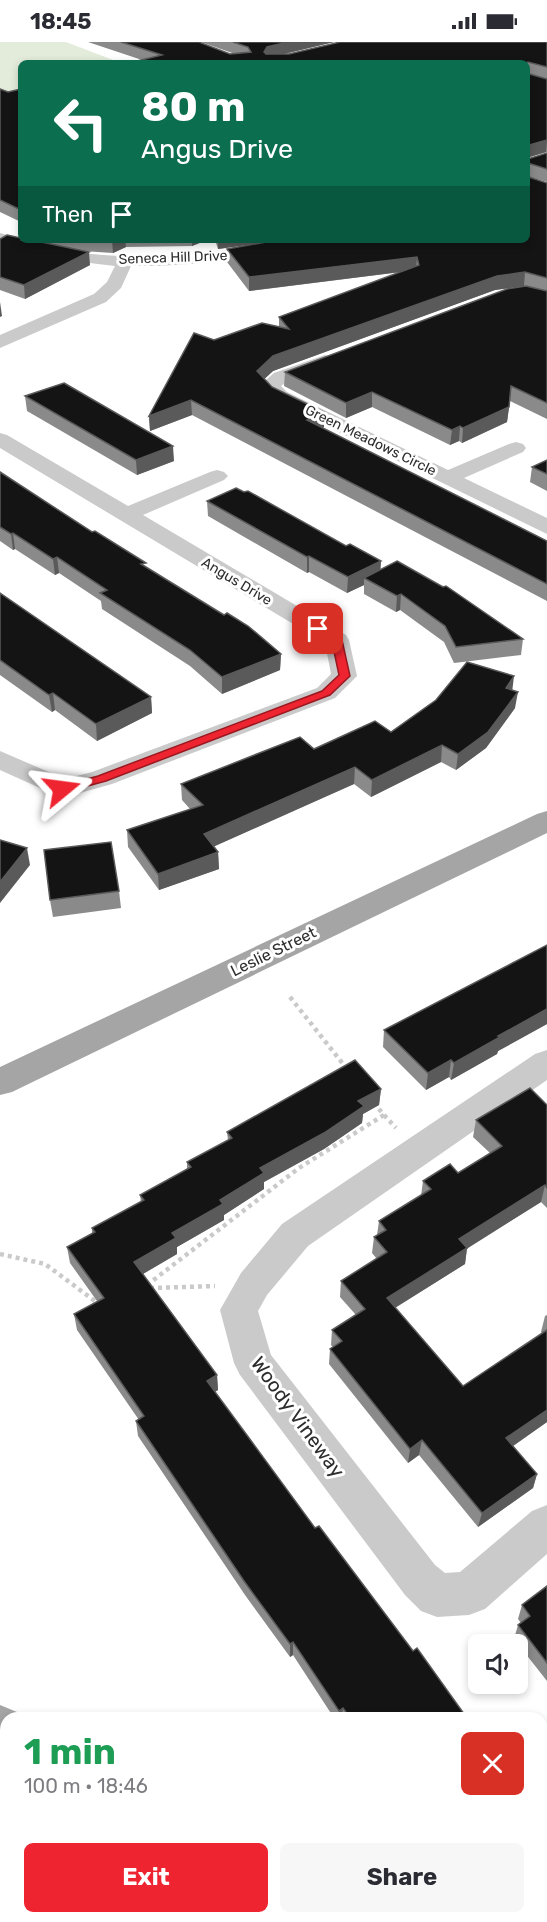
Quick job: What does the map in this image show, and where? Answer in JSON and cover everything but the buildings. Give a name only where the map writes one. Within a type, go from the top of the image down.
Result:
[{"type":"main road","name":"Leslie Street","points":[[10,1074],[547,820]]},
{"type":"main road","points":[[0,1106],[10,1074]]},
{"type":"street","name":"Seneca Hill Drive","points":[[0,238],[14,244],[66,254],[125,261],[198,259],[259,252],[298,243]]},
{"type":"street","points":[[0,342],[100,297],[115,284],[125,261]]},
{"type":"street","name":"Green Meadows Circle","points":[[348,353],[281,377],[270,386],[280,396],[547,527]]},
{"type":"street","name":"Angus Drive","points":[[0,439],[337,640],[344,676],[326,693],[102,778],[62,789],[0,759]]},
{"type":"street","points":[[447,478],[516,448]]},
{"type":"street","points":[[125,515],[217,476]]},
{"type":"street","name":"Woody Vineway","points":[[542,1074],[295,1235],[254,1284],[239,1311],[254,1363],[420,1580],[437,1595],[469,1593],[547,1526]]},
{"type":"path","points":[[290,997],[348,1070]]},
{"type":"path","points":[[254,1284],[143,1288],[299,1168],[384,1115],[369,1097]]},
{"type":"path","points":[[0,1254],[45,1264],[101,1306]]},
{"type":"green space","points":[[0,42],[66,42],[113,60],[18,60],[18,94],[0,94]]},
{"type":"route","points":[[62,789],[102,778],[326,693],[344,676],[337,640],[318,629]]}]
